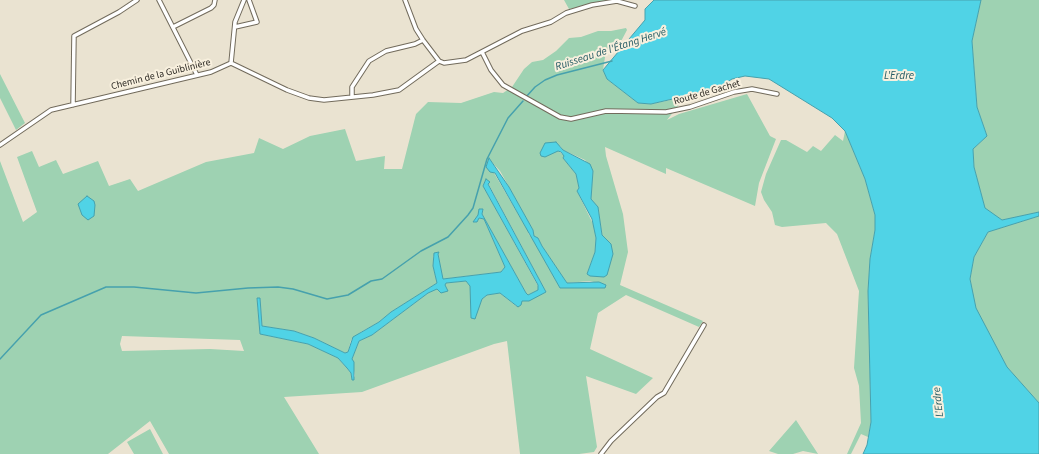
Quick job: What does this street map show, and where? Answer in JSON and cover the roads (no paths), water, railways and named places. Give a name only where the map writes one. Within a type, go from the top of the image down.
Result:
[{"type":"street","points":[[73,104],[74,36],[119,12],[137,0]]},
{"type":"street","points":[[159,0],[197,75]]},
{"type":"street","points":[[173,27],[211,8],[216,2],[215,0]]},
{"type":"street","points":[[244,0],[235,27],[231,63],[287,90],[309,98],[324,100],[352,96],[378,95],[399,90],[439,61]]},
{"type":"street","points":[[235,27],[257,22],[249,0]]},
{"type":"street","points":[[405,0],[416,29],[439,61],[444,63],[461,62],[522,31],[551,22],[566,13],[592,5],[617,1],[635,6]]},
{"type":"street","points":[[352,96],[352,87],[369,61],[386,51],[423,40]]},
{"type":"street","name":"Route de Gachet","points":[[482,52],[498,81],[560,117],[571,119],[606,111],[666,112],[690,107],[734,92],[752,89],[777,94]]},
{"type":"street","name":"Chemin de la Guiblinière","points":[[0,145],[51,110],[197,75],[231,63]]},
{"type":"street","points":[[601,454],[628,425],[657,397],[664,393],[704,325]]},
{"type":"water","name":"L'Erdre","points":[[654,0],[981,0],[972,41],[977,107],[987,136],[973,149],[974,167],[985,208],[1002,220],[1039,212],[1039,216],[988,232],[974,257],[970,279],[976,308],[1007,367],[1039,403],[1039,454],[863,454],[867,445],[871,422],[868,291],[870,259],[875,230],[875,215],[865,179],[845,131],[832,118],[769,79],[745,76],[732,79],[716,89],[651,104],[638,103],[607,79],[603,70],[645,20],[645,9]]},
{"type":"water","points":[[556,142],[563,150],[590,164],[593,171],[591,199],[598,207],[602,235],[611,244],[613,254],[607,275],[604,277],[590,276],[587,274],[595,252],[596,238],[592,219],[577,191],[579,188],[576,174],[563,158],[564,156],[561,152],[558,151],[545,157],[541,156],[540,153],[545,143]]},
{"type":"water","points":[[489,158],[509,187],[533,230],[534,236],[538,238],[567,283],[599,282],[606,285],[605,288],[560,288],[495,173],[490,172],[486,167]]},
{"type":"water","points":[[486,179],[490,182],[488,184],[546,292],[529,301],[522,301],[521,305],[518,307],[500,293],[487,295],[482,299],[475,319],[471,318],[470,286],[466,281],[446,283],[445,285],[448,291],[441,293],[437,289],[428,293],[372,335],[359,341],[352,359],[354,362],[354,380],[352,380],[351,373],[338,358],[308,344],[260,334],[257,298],[260,298],[262,326],[294,331],[314,338],[345,353],[348,352],[353,337],[379,322],[391,312],[437,283],[433,266],[434,253],[439,252],[438,254],[443,279],[501,272],[505,267],[484,219],[479,218],[477,222],[473,222],[478,215],[479,209],[483,209],[482,214],[526,293],[528,295],[538,290],[538,285],[483,186]]},
{"type":"water","points":[[87,196],[94,201],[95,205],[94,216],[88,220],[82,215],[78,204]]},
{"type":"waterway","name":"Ruisseau de l'Étang Hervé","points":[[526,97],[535,87],[545,80],[557,75],[612,61]]},
{"type":"waterway","name":"Ruisseau de l'Étang Hervé","points":[[0,359],[41,315],[106,287],[134,287],[196,293],[278,287],[293,289],[327,299],[348,295],[371,281],[382,279],[421,251],[448,237],[468,215],[473,208],[487,159],[508,118],[523,101]]}]
